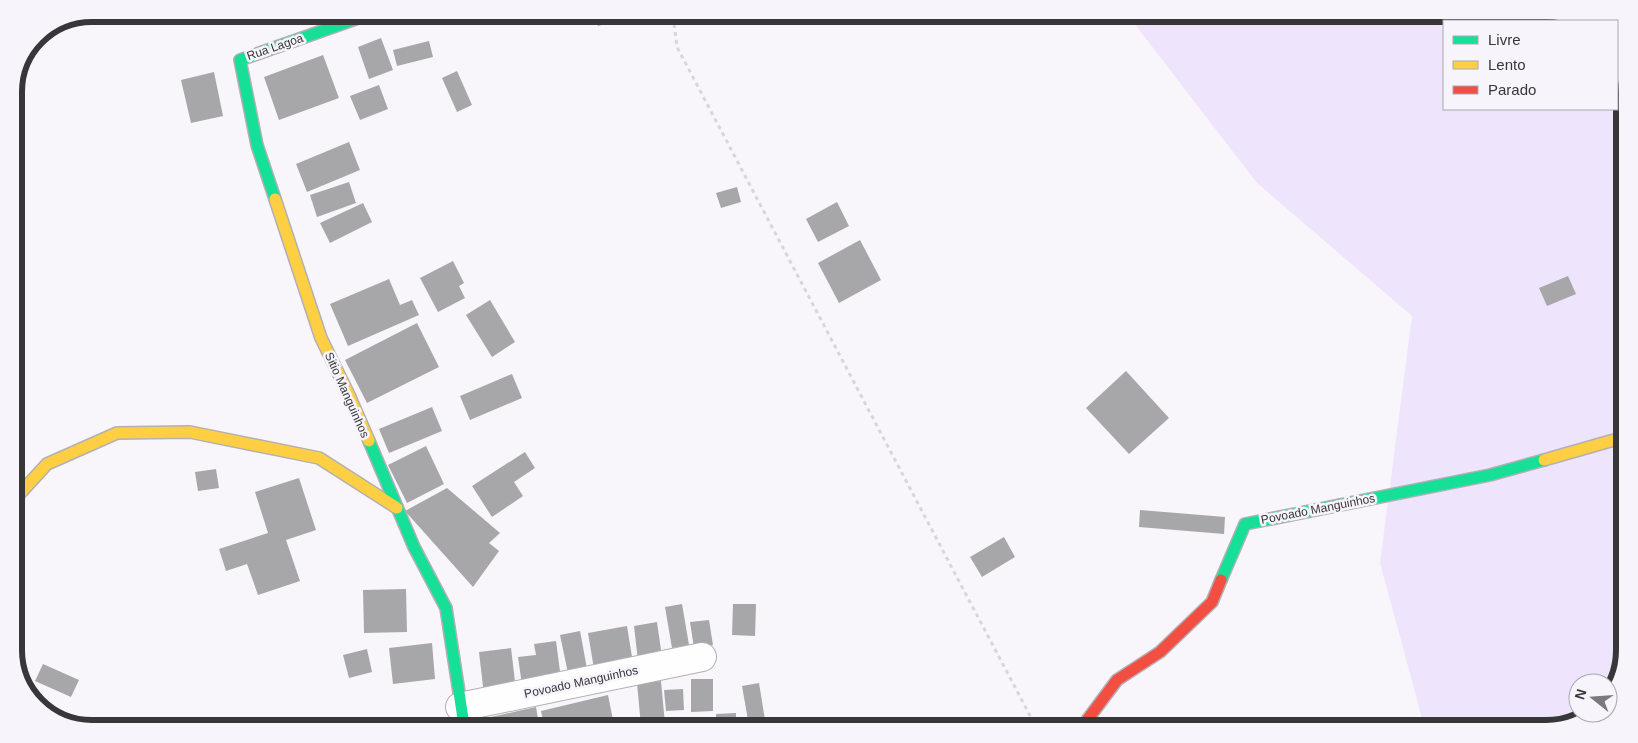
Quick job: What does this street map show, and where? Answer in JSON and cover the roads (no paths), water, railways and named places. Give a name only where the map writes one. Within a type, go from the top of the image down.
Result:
[{"type":"street","name":"Rua Lagoa","points":[[240,60],[347,22]]},
{"type":"street","name":"Sitio Manguinhos","points":[[240,60],[256,145],[322,338],[414,546],[446,608],[462,716]]},
{"type":"street","points":[[23,490],[47,464],[117,433],[190,432],[318,458],[397,508]]},
{"type":"street","name":"Povoado Manguinhos","points":[[1087,720],[1117,680],[1160,652],[1212,602],[1245,524],[1490,475],[1616,440]]},
{"type":"street","name":"Povoado Manguinhos","points":[[462,716],[702,658]]}]
